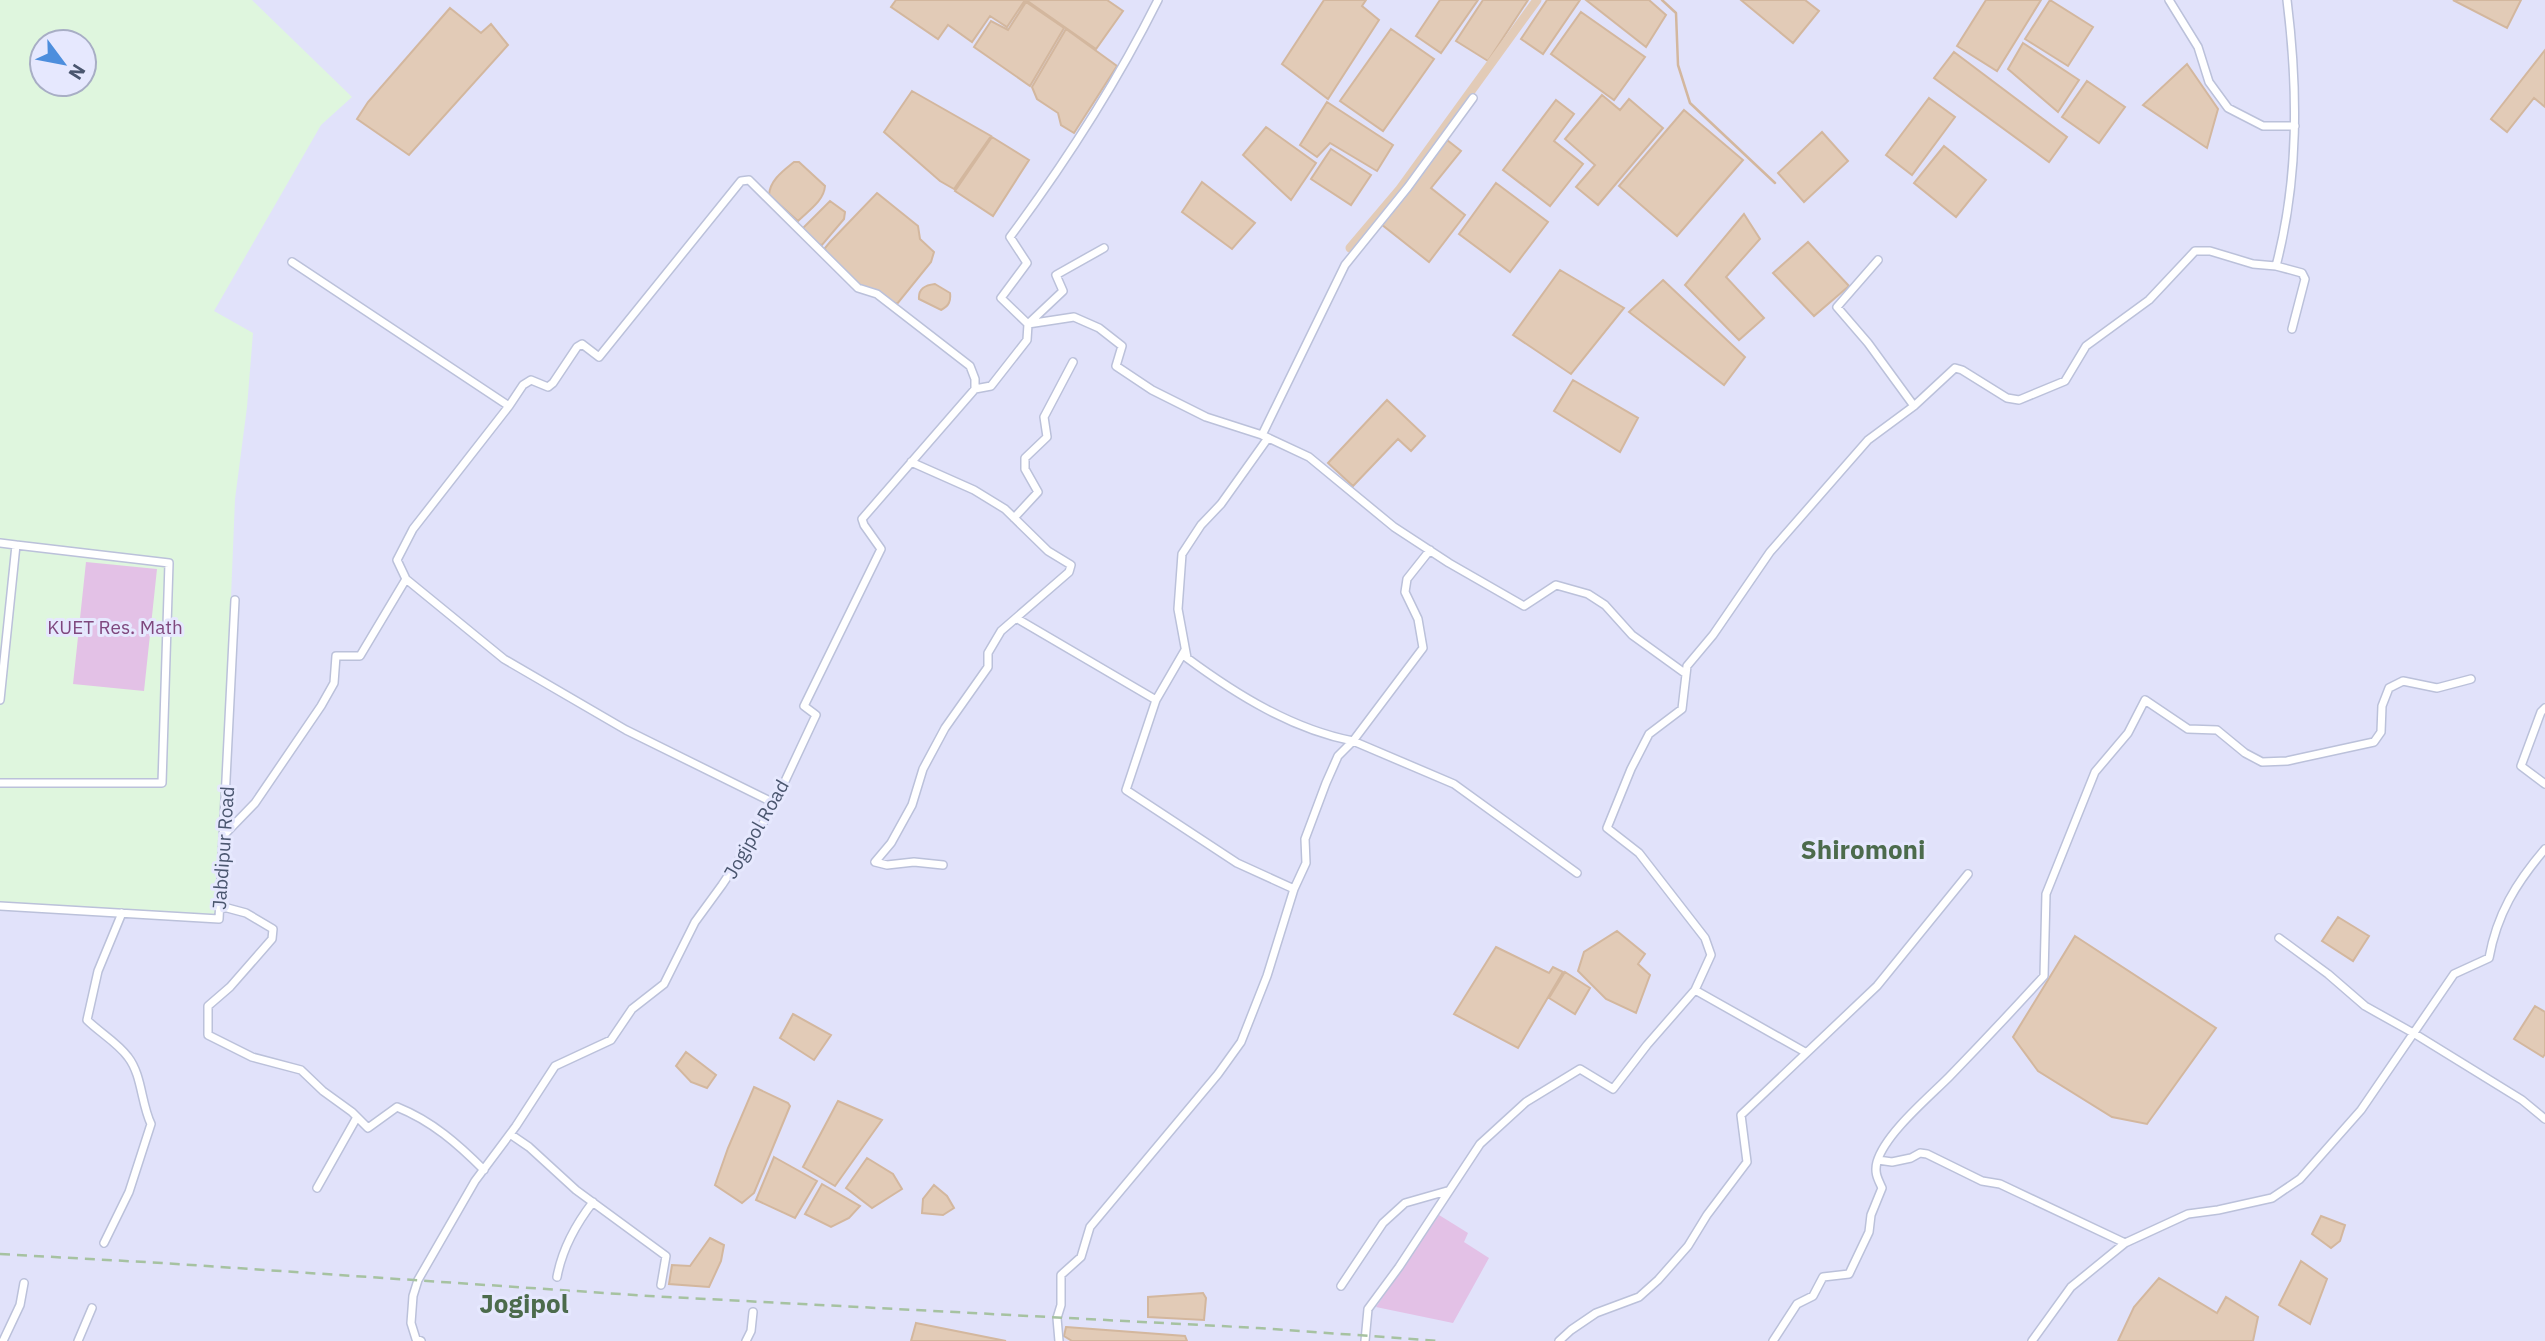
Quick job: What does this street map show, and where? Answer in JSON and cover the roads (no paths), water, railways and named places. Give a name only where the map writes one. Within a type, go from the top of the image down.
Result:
[{"type":"street","points":[[1028,324],[1001,298],[1027,263],[1010,237],[1056,175],[1158,0]]},
{"type":"street","points":[[2169,0],[2198,47],[2209,82],[2228,108],[2263,126],[2295,126]]},
{"type":"street","points":[[2276,266],[2285,232],[2294,169],[2295,126],[2287,0]]},
{"type":"street","points":[[1474,98],[1408,187],[1345,265],[1265,437],[1221,505],[1201,525],[1182,554],[1178,609],[1186,658],[1219,682],[1262,707],[1322,735],[1353,741],[1454,784],[1577,873]]},
{"type":"street","points":[[774,803],[626,730],[504,659],[406,579],[397,560],[413,529],[523,385],[531,380],[548,387],[577,346],[582,344],[599,357],[741,181],[749,180],[858,288],[877,294],[970,366],[975,379],[975,389]]},
{"type":"street","points":[[1028,324],[1063,291],[1056,275],[1104,248]]},
{"type":"street","points":[[1364,1341],[1368,1309],[1415,1245],[1480,1144],[1526,1102],[1580,1069],[1613,1089],[1695,990],[1711,955],[1705,938],[1639,853],[1607,828],[1648,734],[1682,709],[1687,666],[1770,552],[1868,440],[1913,406],[1955,368],[2007,398],[2018,400],[2065,381],[2087,346],[2149,300],[2195,251],[2210,251],[2253,264],[2276,266],[2302,273],[2305,279],[2292,329]]},
{"type":"street","points":[[1878,260],[1837,307],[1868,343],[1913,406]]},
{"type":"street","points":[[292,262],[509,406]]},
{"type":"street","points":[[1028,324],[1074,317],[1099,328],[1122,346],[1116,366],[1152,390],[1206,417],[1265,437],[1310,457],[1394,527],[1524,606],[1556,585],[1588,593],[1605,605],[1632,635],[1686,674]]},
{"type":"street","name":"Jogipol Road","points":[[421,1341],[416,1339],[411,1323],[413,1296],[418,1280],[451,1227],[456,1211],[475,1181],[555,1066],[611,1040],[632,1010],[664,984],[695,922],[774,803],[816,715],[804,706],[881,549],[862,519],[975,389],[991,386],[1027,340],[1028,324]]},
{"type":"street","points":[[1014,518],[1038,492],[1025,469],[1025,458],[1047,437],[1044,417],[1073,362]]},
{"type":"street","points":[[911,462],[974,490],[1005,509],[1048,551],[1071,565],[1069,572],[1002,631],[988,653],[988,667],[945,728],[923,769],[912,805],[891,843],[875,862],[887,865],[914,862],[943,865]]},
{"type":"street","points":[[0,543],[169,564],[162,783],[0,783]]},
{"type":"street","points":[[0,700],[16,545]]},
{"type":"street","points":[[1059,1341],[1057,1318],[1061,1305],[1061,1275],[1081,1257],[1090,1227],[1218,1074],[1241,1042],[1267,976],[1294,889],[1307,863],[1305,839],[1338,756],[1353,741],[1423,648],[1418,619],[1405,592],[1407,579],[1430,550]]},
{"type":"street","points":[[224,835],[256,803],[321,706],[334,683],[336,656],[360,656],[406,579]]},
{"type":"street","name":"Jabdipur Road","points":[[0,906],[219,919],[235,600]]},
{"type":"street","points":[[1016,618],[1156,700]]},
{"type":"street","points":[[1185,649],[1156,700],[1126,790],[1237,863],[1294,889]]},
{"type":"street","points":[[1773,1341],[1797,1304],[1814,1296],[1823,1277],[1849,1274],[1869,1232],[1871,1215],[1882,1188],[1875,1173],[1878,1160],[1910,1115],[2044,976],[2046,894],[2095,772],[2128,733],[2145,700],[2188,729],[2217,730],[2245,753],[2262,762],[2287,761],[2374,742],[2382,732],[2382,706],[2389,688],[2403,681],[2437,688],[2471,679]]},
{"type":"street","points":[[2545,708],[2541,712],[2521,766],[2545,784]]},
{"type":"street","points":[[2032,1341],[2071,1287],[2125,1243],[2188,1214],[2272,1198],[2300,1179],[2361,1111],[2454,974],[2489,958],[2494,930],[2503,909],[2545,849]]},
{"type":"street","points":[[1559,1341],[1596,1313],[1639,1297],[1688,1246],[1707,1215],[1747,1162],[1741,1115],[1877,986],[1968,874]]},
{"type":"street","points":[[220,906],[246,913],[274,929],[272,939],[230,987],[208,1006],[208,1035],[252,1057],[301,1070],[368,1128],[397,1107],[420,1116],[453,1140],[484,1170]]},
{"type":"street","points":[[104,1243],[129,1192],[151,1124],[143,1107],[139,1080],[128,1057],[86,1020],[98,971],[122,913]]},
{"type":"street","points":[[2279,938],[2328,974],[2365,1006],[2522,1100],[2545,1119]]},
{"type":"street","points":[[1695,990],[1805,1052]]},
{"type":"street","points":[[317,1188],[357,1117]]},
{"type":"street","points":[[510,1134],[529,1147],[576,1190],[666,1255],[661,1285]]},
{"type":"street","points":[[1878,1160],[1892,1162],[1920,1153],[1927,1154],[1982,1181],[2000,1184],[2125,1243]]},
{"type":"street","points":[[1341,1286],[1383,1223],[1405,1203],[1448,1191]]},
{"type":"street","points":[[557,1277],[560,1260],[582,1216],[593,1202]]},
{"type":"street","points":[[3,1341],[20,1305],[24,1283]]},
{"type":"street","points":[[78,1341],[92,1308]]},
{"type":"street","points":[[746,1341],[751,1331],[754,1312]]},
{"type":"waterway","points":[[1350,248],[1400,189],[1537,0]]},
{"type":"waterway","points":[[1662,0],[1676,13],[1678,65],[1690,103],[1775,183]]},
{"type":"railway","points":[[0,1254],[649,1296],[1258,1328],[1440,1341]]},
{"type":"district","name":"Shiromoni","points":[[1863,850]]},
{"type":"district","name":"Jogipol","points":[[524,1304]]},
{"type":"park label","name":"KUET Res. Math","points":[[115,627]]}]
